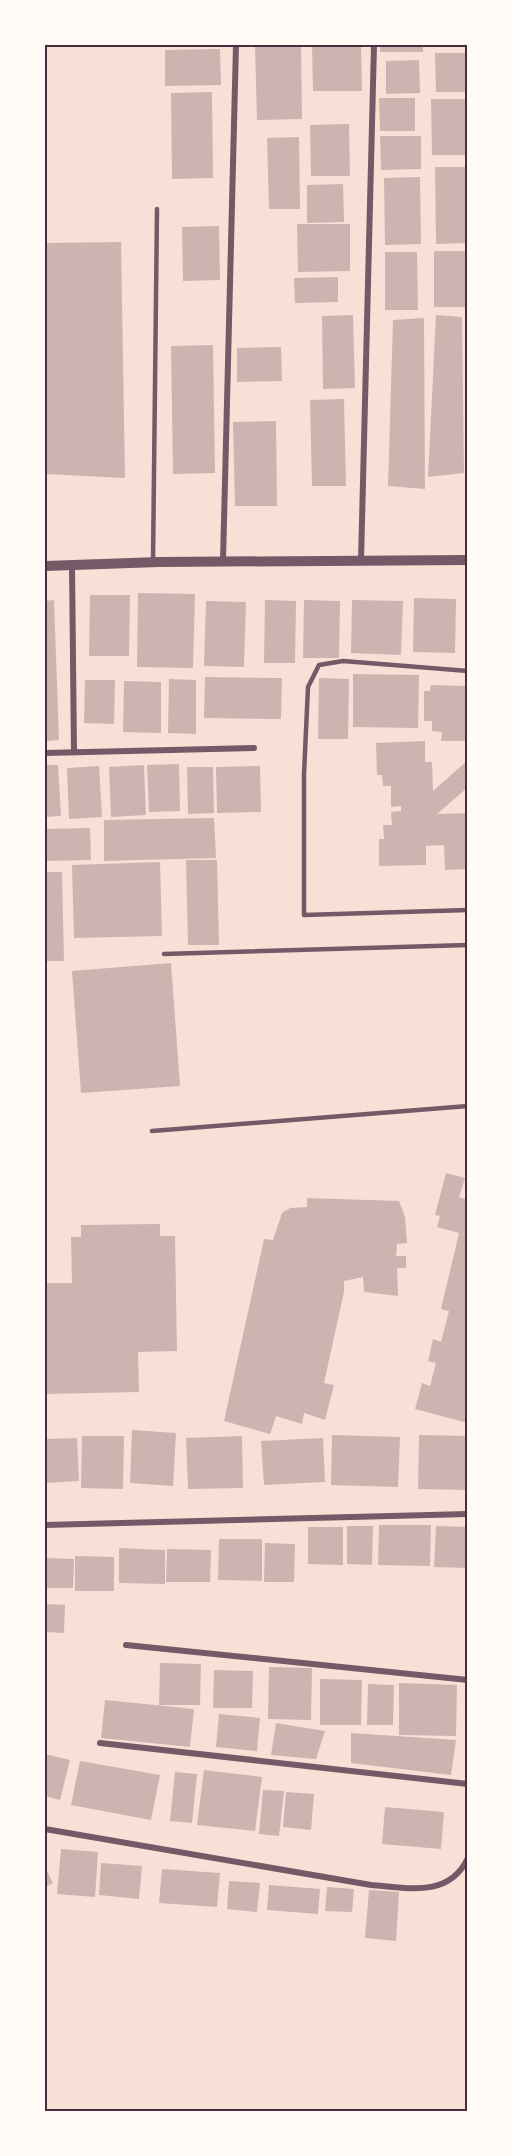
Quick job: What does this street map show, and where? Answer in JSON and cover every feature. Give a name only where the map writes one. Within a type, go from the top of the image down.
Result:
[{"type":"street","points":[[223,561],[236,45]]},
{"type":"street","points":[[361,561],[374,45]]},
{"type":"street","points":[[45,566],[223,561],[468,560]]},
{"type":"street","points":[[72,565],[74,752]]},
{"type":"street","points":[[45,753],[254,748]]},
{"type":"street","points":[[45,1525],[468,1514]]},
{"type":"street","points":[[126,1645],[468,1680]]},
{"type":"street","points":[[100,1743],[468,1784]]},
{"type":"street","points":[[45,1829],[371,1885],[410,1889],[434,1888],[451,1879],[463,1868],[468,1858]]},
{"type":"lane","points":[[153,562],[157,209]]},
{"type":"lane","points":[[468,671],[343,661],[319,665],[308,687],[304,797],[304,915],[468,910]]},
{"type":"lane","points":[[164,954],[468,945]]},
{"type":"lane","points":[[152,1131],[468,1106]]},
{"type":"building","points":[[255,45],[301,45],[302,119],[257,120]]},
{"type":"building","points":[[312,45],[361,45],[362,91],[313,91]]},
{"type":"building","points":[[380,45],[423,45],[423,52],[380,52]]},
{"type":"building","points":[[220,49],[221,85],[165,86],[165,50]]},
{"type":"building","points":[[435,53],[468,53],[468,92],[436,92]]},
{"type":"building","points":[[419,60],[420,93],[386,94],[386,61]]},
{"type":"building","points":[[212,92],[213,178],[172,179],[171,93]]},
{"type":"building","points":[[379,98],[415,98],[415,131],[380,131]]},
{"type":"building","points":[[431,99],[468,99],[468,155],[432,155]]},
{"type":"building","points":[[349,124],[350,176],[311,176],[310,125]]},
{"type":"building","points":[[380,136],[421,136],[421,169],[381,170]]},
{"type":"building","points":[[299,137],[300,209],[269,209],[267,138]]},
{"type":"building","points":[[435,167],[468,167],[468,243],[436,244]]},
{"type":"building","points":[[420,177],[421,244],[385,245],[384,178]]},
{"type":"building","points":[[343,184],[344,222],[307,223],[307,185]]},
{"type":"building","points":[[297,224],[350,224],[350,271],[298,272]]},
{"type":"building","points":[[219,226],[220,280],[183,281],[182,227]]},
{"type":"building","points":[[121,242],[125,478],[45,474],[45,243]]},
{"type":"building","points":[[434,251],[468,251],[468,307],[434,307]]},
{"type":"building","points":[[385,252],[417,252],[418,310],[385,310]]},
{"type":"building","points":[[338,277],[338,302],[295,303],[294,278]]},
{"type":"building","points":[[353,315],[355,388],[323,389],[322,316]]},
{"type":"building","points":[[436,315],[462,317],[464,473],[428,477]]},
{"type":"building","points":[[424,318],[425,489],[388,486],[393,320]]},
{"type":"building","points":[[213,345],[215,473],[173,474],[171,346]]},
{"type":"building","points":[[281,347],[282,381],[237,382],[237,348]]},
{"type":"building","points":[[344,399],[346,486],[312,486],[310,400]]},
{"type":"building","points":[[276,421],[277,506],[235,506],[233,422]]},
{"type":"building","points":[[138,593],[195,594],[193,668],[137,667]]},
{"type":"building","points":[[90,595],[130,595],[129,656],[89,656]]},
{"type":"building","points":[[414,598],[456,599],[455,653],[413,652]]},
{"type":"building","points":[[54,600],[59,740],[45,741],[45,601]]},
{"type":"building","points":[[265,600],[296,601],[295,663],[264,663]]},
{"type":"building","points":[[304,600],[340,601],[339,658],[303,658]]},
{"type":"building","points":[[352,600],[403,601],[401,655],[351,653]]},
{"type":"building","points":[[206,601],[246,602],[244,667],[204,666]]},
{"type":"building","points":[[353,674],[419,675],[418,728],[353,727]]},
{"type":"building","points":[[205,677],[282,678],[281,719],[204,718]]},
{"type":"building","points":[[319,678],[349,679],[348,739],[318,739]]},
{"type":"building","points":[[169,679],[196,680],[196,734],[168,733]]},
{"type":"building","points":[[85,680],[115,680],[114,724],[84,723]]},
{"type":"building","points":[[124,681],[161,682],[161,733],[123,732]]},
{"type":"building","points":[[431,685],[468,686],[468,741],[441,741],[442,732],[432,731],[432,721],[424,721],[424,691],[430,691]]},
{"type":"building","points":[[425,741],[425,762],[432,762],[433,791],[468,760],[468,787],[437,814],[468,813],[468,869],[445,870],[444,845],[426,846],[426,865],[379,866],[379,839],[384,839],[383,825],[392,825],[391,812],[401,811],[401,806],[391,807],[391,786],[383,786],[382,775],[377,775],[376,743]]},
{"type":"building","points":[[179,764],[180,811],[149,812],[147,765]]},
{"type":"building","points":[[45,765],[58,765],[61,816],[45,817]]},
{"type":"building","points":[[144,765],[146,815],[111,817],[109,767]]},
{"type":"building","points":[[99,766],[102,817],[69,819],[67,768]]},
{"type":"building","points":[[260,766],[261,812],[217,813],[216,767]]},
{"type":"building","points":[[187,767],[213,767],[214,813],[188,814]]},
{"type":"building","points":[[214,818],[216,858],[104,861],[104,820]]},
{"type":"building","points":[[90,828],[91,860],[45,861],[45,829]]},
{"type":"building","points":[[186,860],[217,860],[219,945],[188,945]]},
{"type":"building","points":[[160,862],[162,936],[74,938],[72,865]]},
{"type":"building","points":[[45,872],[62,872],[64,961],[45,961]]},
{"type":"building","points":[[171,963],[180,1086],[81,1093],[72,971]]},
{"type":"building","points":[[446,1173],[465,1178],[459,1197],[468,1200],[468,1423],[415,1409],[422,1383],[430,1386],[436,1363],[428,1361],[433,1339],[441,1342],[449,1311],[441,1309],[459,1233],[437,1227],[440,1216],[435,1215]]},
{"type":"building","points":[[307,1198],[399,1201],[405,1217],[407,1243],[397,1244],[396,1256],[406,1256],[406,1268],[397,1268],[398,1296],[364,1292],[363,1277],[344,1281],[344,1292],[324,1383],[334,1385],[325,1420],[304,1413],[302,1424],[276,1416],[270,1434],[224,1421],[264,1239],[273,1240],[282,1213],[290,1208],[307,1207]]},
{"type":"building","points":[[160,1224],[160,1236],[175,1236],[177,1351],[138,1352],[139,1392],[45,1394],[45,1283],[72,1283],[71,1237],[81,1237],[81,1225]]},
{"type":"building","points":[[132,1430],[176,1433],[173,1486],[130,1483]]},
{"type":"building","points":[[332,1435],[400,1437],[398,1487],[331,1485]]},
{"type":"building","points":[[419,1435],[468,1436],[468,1490],[418,1489]]},
{"type":"building","points":[[82,1436],[124,1436],[123,1489],[81,1488]]},
{"type":"building","points":[[242,1436],[243,1488],[188,1489],[186,1438]]},
{"type":"building","points":[[77,1438],[79,1481],[45,1483],[45,1439]]},
{"type":"building","points":[[323,1438],[325,1482],[264,1485],[261,1441]]},
{"type":"building","points":[[379,1525],[431,1525],[430,1566],[378,1565]]},
{"type":"building","points":[[347,1526],[373,1526],[372,1565],[347,1564]]},
{"type":"building","points":[[436,1526],[468,1527],[468,1568],[434,1567]]},
{"type":"building","points":[[308,1527],[343,1527],[343,1565],[308,1564]]},
{"type":"building","points":[[219,1539],[262,1539],[262,1581],[218,1580]]},
{"type":"building","points":[[265,1543],[295,1544],[294,1582],[264,1582]]},
{"type":"building","points":[[119,1548],[165,1550],[165,1584],[119,1583]]},
{"type":"building","points":[[167,1549],[211,1550],[210,1582],[166,1582]]},
{"type":"building","points":[[75,1556],[114,1557],[114,1591],[75,1591]]},
{"type":"building","points":[[45,1558],[74,1559],[73,1588],[45,1588]]},
{"type":"building","points":[[45,1604],[65,1605],[64,1633],[45,1632]]},
{"type":"building","points":[[160,1663],[201,1664],[200,1705],[159,1705]]},
{"type":"building","points":[[269,1667],[312,1668],[311,1720],[268,1719]]},
{"type":"building","points":[[214,1670],[253,1671],[252,1708],[213,1708]]},
{"type":"building","points":[[320,1679],[362,1680],[361,1725],[320,1725]]},
{"type":"building","points":[[399,1683],[457,1685],[456,1736],[399,1735]]},
{"type":"building","points":[[368,1684],[394,1685],[393,1725],[367,1725]]},
{"type":"building","points":[[105,1700],[194,1709],[190,1747],[101,1738]]},
{"type":"building","points":[[219,1714],[260,1718],[257,1751],[216,1747]]},
{"type":"building","points":[[276,1723],[325,1731],[316,1759],[271,1755]]},
{"type":"building","points":[[351,1733],[456,1740],[451,1775],[351,1763]]},
{"type":"building","points":[[45,1754],[70,1760],[60,1800],[45,1796]]},
{"type":"building","points":[[80,1761],[160,1775],[151,1820],[71,1805]]},
{"type":"building","points":[[204,1770],[262,1777],[255,1831],[197,1825]]},
{"type":"building","points":[[175,1772],[197,1774],[192,1823],[170,1821]]},
{"type":"building","points":[[263,1790],[284,1791],[279,1836],[259,1834]]},
{"type":"building","points":[[286,1792],[314,1794],[311,1830],[283,1827]]},
{"type":"building","points":[[385,1807],[444,1812],[441,1849],[382,1844]]},
{"type":"building","points":[[61,1849],[98,1852],[95,1897],[57,1894]]},
{"type":"building","points":[[101,1863],[142,1866],[139,1899],[99,1895]]},
{"type":"building","points":[[45,1867],[53,1883],[45,1887]]},
{"type":"building","points":[[162,1869],[220,1873],[217,1907],[159,1903]]},
{"type":"building","points":[[229,1881],[260,1883],[257,1912],[227,1909]]},
{"type":"building","points":[[269,1885],[320,1889],[318,1914],[267,1910]]},
{"type":"building","points":[[327,1887],[354,1889],[352,1912],[325,1911]]},
{"type":"building","points":[[369,1890],[399,1892],[396,1941],[365,1938]]}]
